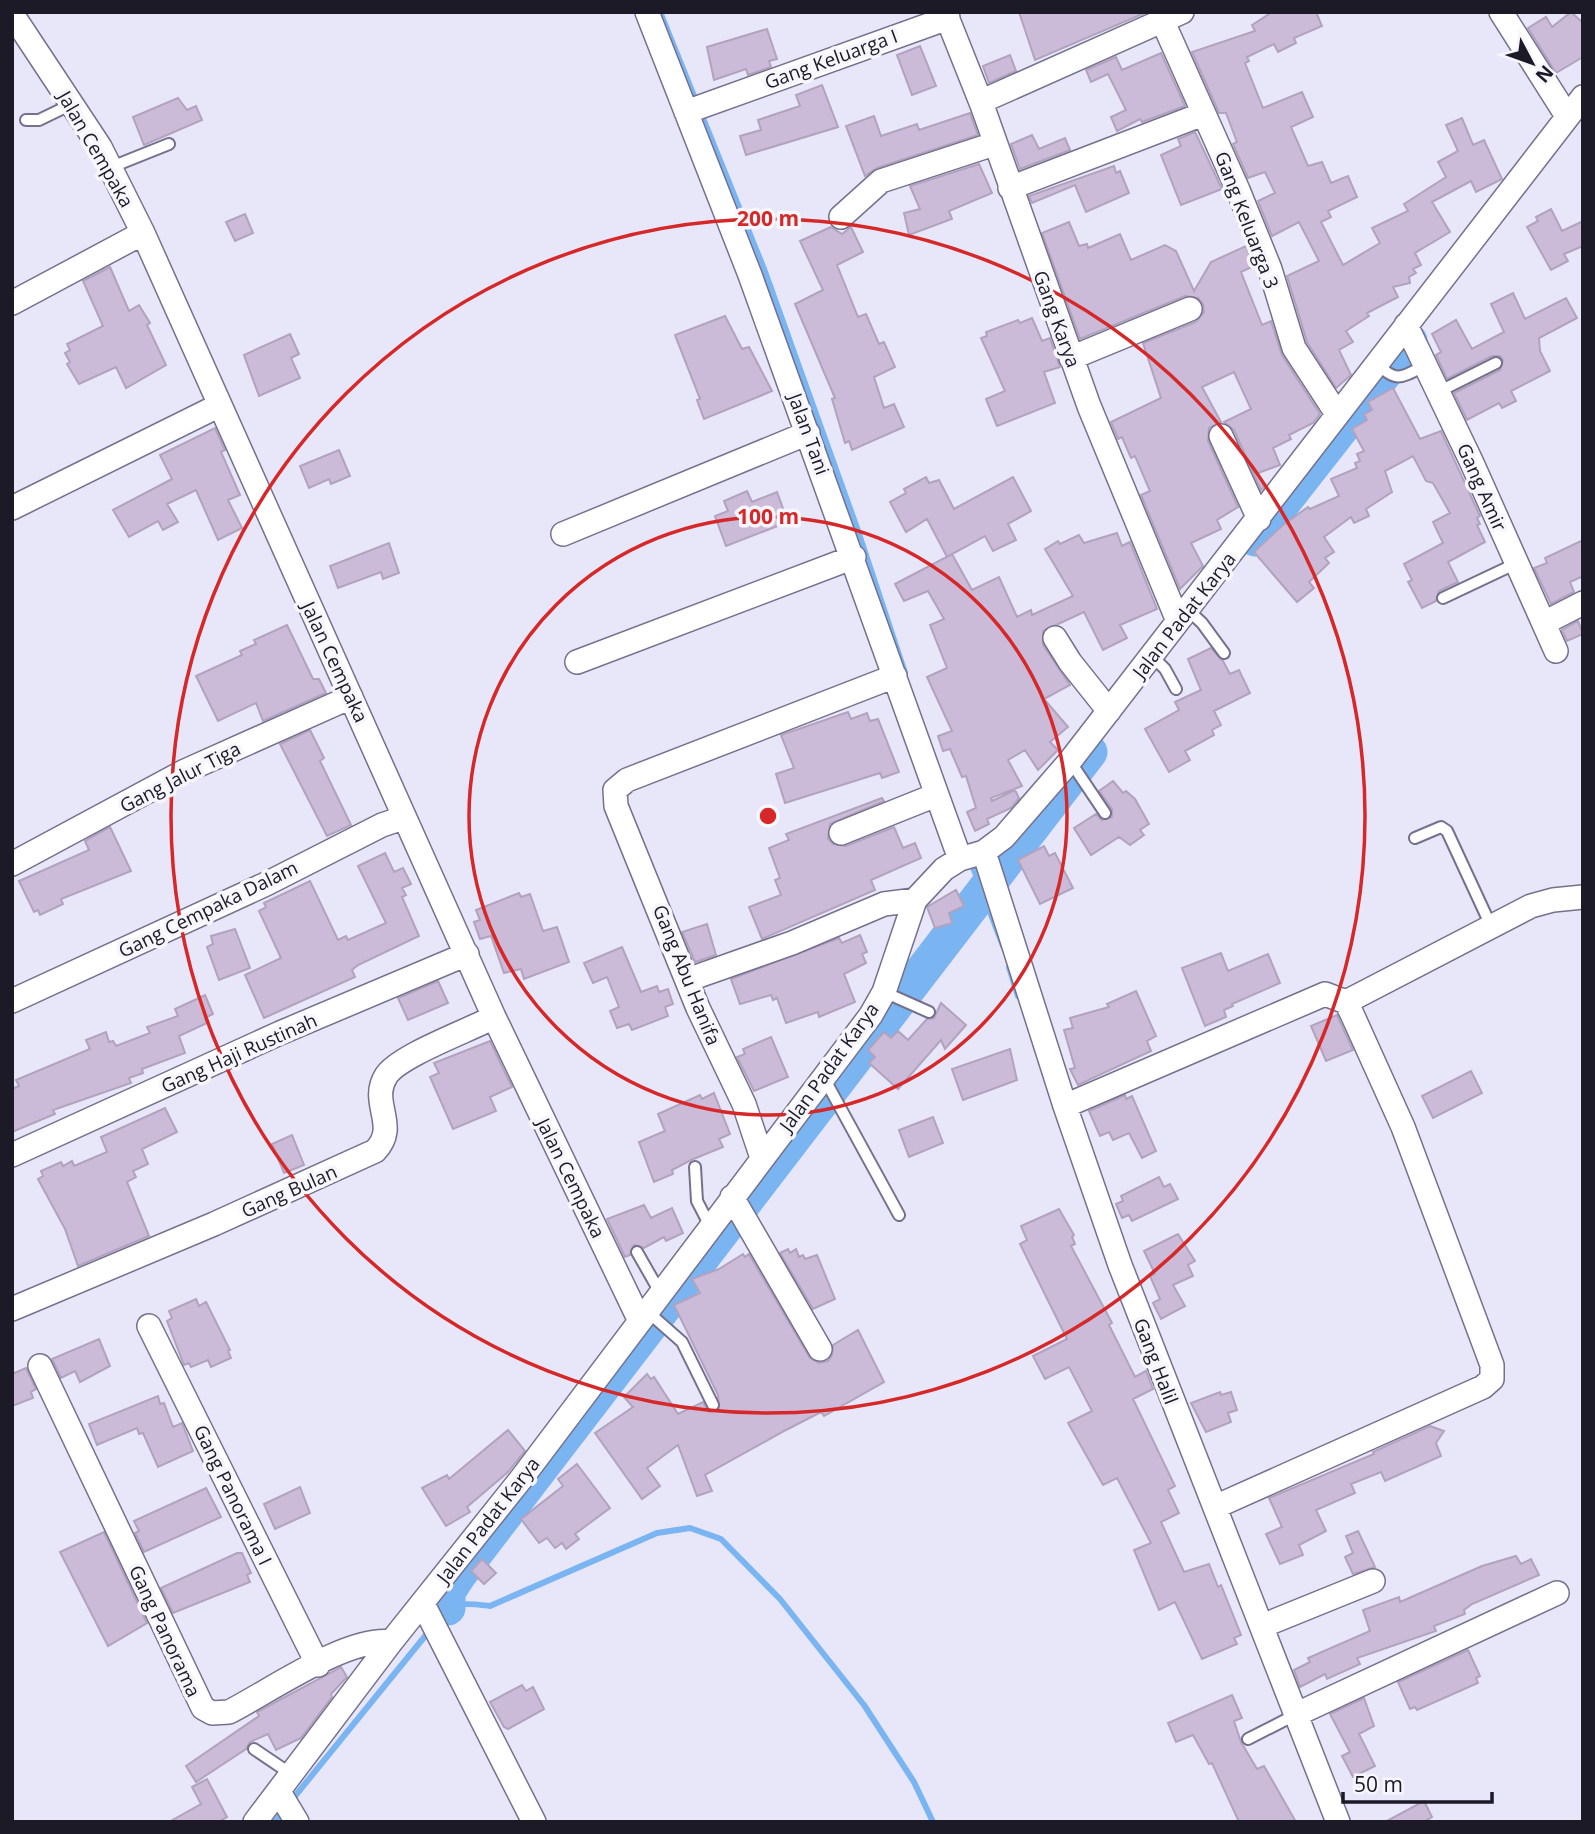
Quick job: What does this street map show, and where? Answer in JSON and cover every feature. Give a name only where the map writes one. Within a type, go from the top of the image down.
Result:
[{"type":"street","name":"Jalan Tani","points":[[647,12],[690,111],[854,557],[936,795],[996,892]]},
{"type":"street","points":[[1501,12],[1567,116]]},
{"type":"street","name":"Jalan Cempaka","points":[[12,14],[72,103],[143,233],[218,406],[494,1017],[653,1314]]},
{"type":"street","name":"Gang Keluarga I","points":[[690,111],[946,15]]},
{"type":"street","name":"Gang Karya","points":[[946,15],[982,105],[1071,358],[1190,617]]},
{"type":"street","points":[[982,105],[989,98],[1172,17]]},
{"type":"street","name":"Gang Keluarga 3","points":[[1172,17],[1203,114],[1265,258],[1294,348],[1337,414]]},
{"type":"street","name":"Jalan Padat Karya","points":[[255,1822],[288,1798],[391,1642],[425,1607],[653,1314],[710,1226],[762,1158],[829,1087],[889,994],[915,900],[930,881],[975,857],[1015,826],[1072,764],[1109,711],[1158,662],[1337,414],[1383,369],[1406,325],[1583,96]]},
{"type":"street","points":[[1010,188],[1203,114]]},
{"type":"street","points":[[841,217],[881,181],[994,144]]},
{"type":"street","points":[[12,303],[143,233]]},
{"type":"street","points":[[1071,358],[1190,309]]},
{"type":"street","name":"Gang Amir","points":[[1406,325],[1556,651]]},
{"type":"street","points":[[12,508],[218,406]]},
{"type":"street","points":[[563,534],[808,433]]},
{"type":"street","points":[[1221,436],[1259,519]]},
{"type":"street","points":[[577,662],[854,557]]},
{"type":"street","points":[[1544,623],[1583,603]]},
{"type":"street","points":[[1055,638],[1070,662],[1109,711]]},
{"type":"street","name":"Gang Abu Hanifa","points":[[762,1158],[744,1104],[712,1040],[616,806],[615,790],[627,780],[895,676]]},
{"type":"street","name":"Gang Jalur Tiga","points":[[12,864],[166,780],[351,697]]},
{"type":"street","points":[[841,833],[936,795]]},
{"type":"street","name":"Gang Cempaka Dalam","points":[[12,1001],[403,818]]},
{"type":"street","name":"Gang Halil","points":[[996,892],[1120,1265],[1262,1626],[1289,1718],[1338,1822]]},
{"type":"street","points":[[1346,1002],[1531,906],[1553,900],[1583,897]]},
{"type":"street","points":[[687,980],[774,950],[884,904],[915,900]]},
{"type":"street","name":"Gang Haji Rustinah","points":[[12,1155],[280,1033],[467,954]]},
{"type":"street","points":[[1065,1106],[1325,994],[1346,1002],[1403,1127],[1492,1365],[1492,1378],[1468,1394],[1215,1507]]},
{"type":"street","name":"Gang Bulan","points":[[12,1309],[214,1224],[375,1151],[385,1142],[387,1134],[381,1087],[386,1074],[407,1058],[494,1017]]},
{"type":"street","points":[[732,1197],[820,1349]]},
{"type":"street","name":"Gang Panorama I","points":[[149,1326],[318,1665]]},
{"type":"street","name":"Gang Panorama","points":[[40,1366],[203,1708],[212,1713],[229,1712],[366,1642],[391,1642]]},
{"type":"street","points":[[1262,1626],[1373,1581]]},
{"type":"street","points":[[1289,1718],[1556,1593]]},
{"type":"street","points":[[425,1607],[534,1822]]},
{"type":"lane","points":[[26,120],[39,120],[72,103]]},
{"type":"lane","points":[[109,168],[169,144]]},
{"type":"lane","points":[[1438,392],[1496,363]]},
{"type":"lane","points":[[1383,369],[1406,375],[1425,365]]},
{"type":"lane","points":[[1443,598],[1517,563]]},
{"type":"lane","points":[[1190,617],[1224,653]]},
{"type":"lane","points":[[1158,662],[1176,689]]},
{"type":"lane","points":[[1072,764],[1105,813]]},
{"type":"lane","points":[[1415,838],[1441,827],[1447,831],[1491,926]]},
{"type":"lane","points":[[889,994],[929,1012]]},
{"type":"lane","points":[[829,1087],[899,1215]]},
{"type":"lane","points":[[695,1167],[697,1200],[710,1226]]},
{"type":"lane","points":[[637,1252],[653,1314],[682,1342],[713,1405]]},
{"type":"lane","points":[[1248,1739],[1289,1718]]},
{"type":"lane","points":[[254,1749],[288,1798]]},
{"type":"building","points":[[1019,12],[1144,12],[1145,13],[1035,60]]},
{"type":"building","points":[[1272,12],[1316,12],[1322,26],[1294,38],[1296,43],[1278,52],[1274,44],[1247,57],[1249,61],[1245,63],[1263,108],[1302,92],[1313,117],[1291,127],[1308,166],[1322,162],[1331,183],[1348,176],[1357,197],[1328,211],[1331,217],[1321,222],[1343,265],[1380,243],[1372,228],[1408,211],[1404,204],[1446,177],[1438,162],[1458,151],[1446,125],[1462,118],[1473,145],[1484,140],[1502,179],[1476,192],[1471,181],[1432,202],[1450,232],[1415,253],[1421,265],[1413,269],[1416,273],[1409,277],[1410,283],[1393,287],[1398,297],[1367,313],[1369,316],[1346,331],[1353,342],[1339,350],[1351,375],[1336,388],[1307,342],[1287,276],[1319,261],[1299,222],[1272,236],[1258,201],[1275,193],[1265,172],[1248,178],[1233,144],[1237,142],[1226,113],[1219,113],[1192,52],[1255,31],[1252,25]]},
{"type":"building","points":[[1571,12],[1583,23],[1583,57],[1556,73],[1528,28],[1546,17],[1552,27]]},
{"type":"building","points":[[767,29],[777,59],[769,61],[771,67],[748,75],[746,69],[714,80],[707,47]]},
{"type":"building","points":[[920,46],[936,86],[912,95],[897,55]]},
{"type":"building","points":[[1161,53],[1185,106],[1142,122],[1140,119],[1117,131],[1111,117],[1126,110],[1108,74],[1091,82],[1086,70],[1116,57],[1122,70]]},
{"type":"building","points":[[1010,55],[1016,71],[989,83],[983,66]]},
{"type":"building","points":[[822,85],[838,127],[746,155],[740,136],[761,130],[758,120],[800,106],[796,95]]},
{"type":"building","points":[[178,98],[187,110],[196,106],[202,120],[144,145],[133,117]]},
{"type":"building","points":[[970,113],[978,135],[877,168],[865,176],[846,126],[874,116],[881,136],[917,124],[919,130]]},
{"type":"building","points":[[1195,132],[1222,189],[1181,205],[1161,155],[1181,146],[1178,139]]},
{"type":"building","points":[[1032,135],[1039,149],[1065,138],[1070,150],[1020,169],[1011,144]]},
{"type":"building","points":[[979,164],[992,193],[949,211],[952,219],[909,235],[904,213],[920,209],[910,186]]},
{"type":"building","points":[[1114,166],[1116,173],[1120,171],[1129,193],[1086,212],[1075,185],[1032,203],[1029,196]]},
{"type":"building","points":[[1551,209],[1562,231],[1583,221],[1583,246],[1564,254],[1568,261],[1551,270],[1527,227],[1538,221],[1536,217]]},
{"type":"building","points":[[245,214],[253,233],[235,241],[226,222]]},
{"type":"building","points":[[1069,222],[1079,246],[1087,244],[1088,248],[1120,234],[1131,260],[1165,245],[1176,251],[1194,291],[1211,262],[1246,246],[1254,266],[1241,272],[1262,325],[1271,321],[1282,355],[1320,414],[1313,423],[1289,435],[1291,439],[1273,448],[1280,465],[1258,473],[1264,487],[1261,490],[1234,430],[1224,422],[1251,409],[1234,372],[1202,387],[1221,422],[1209,428],[1208,441],[1238,507],[1217,520],[1221,529],[1191,543],[1203,566],[1180,589],[1141,495],[1150,491],[1135,456],[1131,458],[1122,437],[1118,439],[1111,422],[1161,398],[1143,343],[1196,322],[1204,312],[1203,304],[1198,298],[1185,296],[1080,339],[1042,233]]},
{"type":"building","points":[[831,227],[842,234],[851,227],[863,252],[837,265],[858,317],[866,314],[879,344],[884,342],[895,367],[874,377],[884,408],[894,404],[904,427],[852,450],[849,441],[845,443],[832,399],[835,398],[795,304],[823,290],[800,241]]},
{"type":"building","points":[[110,267],[129,311],[139,305],[150,323],[147,325],[166,365],[126,388],[116,367],[79,384],[67,364],[70,362],[65,353],[70,350],[67,344],[103,326],[83,281]]},
{"type":"building","points":[[1513,293],[1525,319],[1566,298],[1577,318],[1539,338],[1540,351],[1550,371],[1511,391],[1516,401],[1502,408],[1499,403],[1467,420],[1454,393],[1500,370],[1503,360],[1500,356],[1492,356],[1447,379],[1436,355],[1441,352],[1432,334],[1456,320],[1472,349],[1504,332],[1491,304]]},
{"type":"building","points":[[725,316],[742,349],[749,347],[772,391],[704,419],[697,400],[700,399],[675,335]]},
{"type":"building","points":[[1032,318],[1042,341],[1050,338],[1060,367],[1044,372],[1055,403],[997,426],[986,399],[1005,391],[981,338],[987,336],[986,332],[1018,320],[1020,323]]},
{"type":"building","points":[[290,334],[299,354],[291,358],[300,378],[259,396],[244,355]]},
{"type":"building","points":[[1393,388],[1420,439],[1441,431],[1480,516],[1477,518],[1480,524],[1477,525],[1485,542],[1448,562],[1458,582],[1439,591],[1436,601],[1422,608],[1408,582],[1412,580],[1404,564],[1443,543],[1433,522],[1450,513],[1433,483],[1426,481],[1413,456],[1385,471],[1392,492],[1366,509],[1369,516],[1354,523],[1351,517],[1324,537],[1334,552],[1325,558],[1329,563],[1309,582],[1314,588],[1297,602],[1254,552],[1283,525],[1308,507],[1310,509],[1339,496],[1331,479],[1357,468],[1355,463],[1360,461],[1357,454],[1364,451],[1352,429],[1367,420],[1364,414],[1372,410],[1368,402]]},
{"type":"building","points":[[215,428],[225,450],[221,452],[240,495],[228,500],[242,528],[218,540],[196,490],[167,504],[178,522],[163,530],[158,521],[129,537],[113,510],[172,479],[160,455]]},
{"type":"building","points":[[339,450],[350,476],[331,484],[329,479],[309,488],[300,466]]},
{"type":"building","points":[[926,477],[929,483],[939,480],[954,509],[1013,477],[1031,511],[1008,524],[1016,540],[993,551],[985,536],[947,557],[927,519],[906,532],[890,502],[906,493],[904,489]]},
{"type":"building","points":[[747,491],[752,502],[777,492],[788,522],[726,546],[715,516],[728,511],[724,501]]},
{"type":"building","points":[[1117,533],[1122,546],[1130,542],[1157,609],[1120,625],[1127,638],[1103,650],[1084,612],[1043,631],[1043,645],[1070,685],[1044,699],[1068,727],[1050,742],[1058,750],[1038,770],[1025,750],[1008,760],[1022,786],[991,798],[992,801],[1015,790],[1019,798],[1011,808],[987,819],[989,824],[975,831],[967,812],[976,808],[966,776],[962,777],[950,749],[943,751],[938,736],[952,731],[927,677],[947,668],[930,625],[944,619],[928,591],[904,601],[895,584],[952,554],[972,590],[999,577],[1017,617],[1031,610],[1032,615],[1073,596],[1045,549],[1058,541],[1060,544],[1079,535],[1084,543]]},
{"type":"building","points":[[1583,540],[1583,576],[1570,582],[1574,592],[1551,604],[1534,568],[1547,563],[1545,558]]},
{"type":"building","points":[[389,543],[399,573],[383,579],[381,572],[338,588],[330,566]]},
{"type":"building","points":[[1578,621],[1583,634],[1567,641],[1562,630]]},
{"type":"building","points":[[287,625],[313,679],[319,679],[326,693],[263,721],[256,703],[218,721],[196,676],[242,655],[240,651],[256,644],[254,640]]},
{"type":"building","points":[[1211,648],[1230,674],[1239,670],[1250,693],[1214,711],[1221,725],[1212,730],[1214,735],[1185,751],[1190,760],[1169,772],[1145,729],[1179,710],[1175,702],[1201,690],[1188,659]]},
{"type":"building","points":[[848,712],[851,719],[867,713],[870,721],[878,719],[899,772],[882,778],[880,773],[785,803],[776,774],[794,768],[781,735]]},
{"type":"building","points":[[310,730],[324,758],[320,761],[351,825],[327,836],[280,744]]},
{"type":"building","points":[[1113,781],[1123,793],[1126,791],[1135,799],[1149,824],[1140,830],[1144,835],[1130,845],[1119,837],[1091,855],[1074,828],[1096,814],[1102,820],[1112,817],[1112,809],[1099,791]]},
{"type":"building","points":[[882,798],[884,801],[830,824],[828,839],[833,844],[846,846],[894,827],[903,848],[915,843],[921,858],[871,880],[875,890],[762,939],[749,907],[781,895],[775,880],[780,878],[769,848],[789,840],[786,834]]},
{"type":"building","points":[[110,827],[131,871],[61,899],[63,904],[40,915],[38,910],[34,912],[19,881],[89,850],[85,841]]},
{"type":"building","points":[[1044,846],[1049,856],[1055,853],[1073,888],[1040,904],[1018,860]]},
{"type":"building","points":[[385,853],[394,872],[403,868],[411,884],[402,888],[406,895],[402,897],[419,936],[358,965],[352,970],[355,977],[264,1018],[245,975],[281,958],[259,911],[266,907],[264,903],[310,881],[338,940],[346,936],[348,940],[386,923],[358,866]]},
{"type":"building","points":[[956,890],[964,906],[949,913],[952,923],[935,928],[927,907]]},
{"type":"building","points":[[519,893],[521,897],[530,894],[543,931],[557,927],[569,962],[524,979],[521,969],[504,973],[491,936],[480,939],[474,922],[480,920],[476,910]]},
{"type":"building","points":[[707,924],[716,955],[695,962],[682,932]]},
{"type":"building","points":[[235,929],[250,968],[219,980],[207,947],[213,944],[211,936]]},
{"type":"building","points":[[860,935],[867,952],[862,954],[866,963],[844,974],[855,1002],[819,1017],[818,1012],[786,1023],[777,998],[773,1000],[771,995],[740,1004],[731,979],[839,938],[842,943]]},
{"type":"building","points":[[622,947],[641,992],[657,986],[659,992],[668,989],[673,1004],[665,1007],[668,1016],[632,1030],[629,1024],[617,1028],[610,1011],[619,1007],[607,977],[593,983],[584,963]]},
{"type":"building","points":[[1221,953],[1228,971],[1268,954],[1280,983],[1232,1004],[1233,1006],[1224,1010],[1226,1017],[1205,1026],[1182,968]]},
{"type":"building","points":[[438,981],[448,1003],[408,1020],[398,998]]},
{"type":"building","points":[[1136,991],[1156,1036],[1147,1041],[1151,1051],[1078,1085],[1070,1069],[1075,1068],[1064,1030],[1073,1028],[1070,1018],[1109,1007],[1107,1004]]},
{"type":"building","points":[[205,995],[213,1014],[205,1018],[207,1023],[179,1036],[185,1053],[142,1069],[143,1073],[129,1078],[131,1083],[53,1110],[55,1114],[12,1132],[12,1089],[19,1086],[16,1080],[90,1049],[86,1040],[106,1032],[109,1042],[113,1041],[116,1046],[150,1033],[147,1027],[178,1016],[175,1009]]},
{"type":"building","points":[[941,1003],[966,1025],[945,1049],[941,1040],[898,1089],[869,1063],[875,1057],[868,1050],[884,1032],[891,1038],[898,1031],[908,1040],[927,1019],[934,1018]]},
{"type":"building","points":[[1337,1015],[1353,1050],[1326,1061],[1311,1026]]},
{"type":"building","points":[[771,1037],[788,1077],[754,1091],[737,1057],[745,1054],[743,1049]]},
{"type":"building","points":[[490,1041],[512,1087],[490,1097],[496,1111],[453,1129],[430,1077],[439,1073],[434,1063]]},
{"type":"building","points":[[1010,1049],[1017,1080],[963,1100],[952,1069]]},
{"type":"building","points":[[1471,1071],[1482,1093],[1433,1118],[1422,1096]]},
{"type":"building","points":[[714,1093],[730,1134],[719,1139],[723,1147],[691,1160],[672,1170],[673,1174],[654,1182],[639,1142],[665,1131],[658,1114],[700,1095],[702,1099]]},
{"type":"building","points":[[1125,1095],[1126,1099],[1132,1096],[1156,1151],[1142,1158],[1129,1133],[1113,1140],[1109,1132],[1100,1136],[1089,1111]]},
{"type":"building","points":[[165,1108],[177,1132],[142,1149],[148,1164],[133,1171],[136,1177],[127,1182],[149,1236],[78,1266],[65,1229],[38,1179],[43,1176],[41,1171],[61,1162],[63,1166],[72,1161],[74,1166],[107,1152],[101,1137]]},
{"type":"building","points":[[933,1117],[943,1143],[909,1157],[899,1130]]},
{"type":"building","points":[[292,1135],[304,1165],[284,1173],[272,1144]]},
{"type":"building","points":[[1159,1177],[1164,1187],[1170,1184],[1178,1199],[1132,1221],[1129,1215],[1122,1218],[1116,1204],[1123,1201],[1121,1196]]},
{"type":"building","points":[[644,1205],[651,1218],[672,1208],[683,1233],[666,1241],[664,1237],[644,1248],[634,1245],[630,1255],[625,1257],[607,1219]]},
{"type":"building","points":[[1059,1209],[1074,1235],[1072,1237],[1075,1244],[1071,1246],[1112,1323],[1109,1325],[1135,1377],[1146,1371],[1153,1389],[1133,1399],[1175,1486],[1168,1490],[1179,1513],[1161,1522],[1184,1572],[1209,1564],[1218,1587],[1221,1585],[1241,1635],[1234,1638],[1237,1644],[1202,1659],[1175,1602],[1159,1610],[1134,1550],[1151,1543],[1117,1478],[1103,1485],[1068,1423],[1092,1411],[1069,1367],[1045,1379],[1033,1356],[1067,1339],[1020,1244],[1027,1240],[1021,1226]]},
{"type":"building","points":[[1178,1234],[1195,1261],[1188,1265],[1193,1276],[1173,1285],[1185,1306],[1161,1319],[1153,1303],[1160,1299],[1150,1276],[1155,1274],[1144,1251]]},
{"type":"building","points":[[788,1249],[790,1253],[796,1249],[799,1257],[803,1255],[805,1259],[817,1255],[835,1299],[813,1309],[780,1253]]},
{"type":"building","points":[[743,1254],[745,1257],[749,1254],[810,1358],[819,1363],[828,1361],[833,1345],[858,1330],[884,1382],[824,1416],[821,1412],[786,1430],[705,1475],[712,1491],[697,1496],[678,1445],[647,1468],[660,1486],[642,1499],[595,1433],[633,1407],[624,1397],[647,1374],[651,1379],[654,1377],[678,1414],[703,1402],[709,1412],[719,1410],[718,1395],[674,1305],[700,1293],[692,1279],[719,1269]]},
{"type":"building","points":[[196,1299],[199,1306],[206,1302],[230,1350],[228,1351],[231,1358],[211,1367],[208,1360],[191,1367],[189,1363],[184,1365],[167,1321],[172,1318],[169,1311]]},
{"type":"building","points":[[99,1339],[110,1366],[80,1382],[75,1371],[61,1378],[52,1359]]},
{"type":"building","points":[[26,1368],[36,1389],[31,1392],[33,1398],[12,1406],[12,1374]]},
{"type":"building","points":[[1220,1392],[1221,1395],[1231,1392],[1237,1410],[1228,1413],[1231,1422],[1206,1432],[1191,1403]]},
{"type":"building","points":[[158,1396],[160,1404],[164,1403],[173,1427],[182,1423],[193,1451],[158,1467],[143,1433],[139,1434],[137,1428],[97,1445],[89,1424]]},
{"type":"building","points":[[1430,1426],[1444,1431],[1436,1443],[1441,1456],[1385,1481],[1381,1472],[1351,1484],[1355,1493],[1316,1510],[1326,1531],[1299,1545],[1303,1555],[1280,1564],[1266,1534],[1282,1527],[1269,1498],[1374,1454],[1373,1452]]},
{"type":"building","points":[[508,1430],[525,1451],[508,1472],[467,1507],[470,1512],[446,1526],[422,1488],[447,1475],[449,1479]]},
{"type":"building","points":[[577,1464],[610,1508],[575,1534],[579,1539],[566,1549],[562,1543],[555,1548],[547,1538],[539,1543],[521,1519],[563,1486],[558,1479]]},
{"type":"building","points":[[300,1487],[310,1513],[275,1529],[264,1504]]},
{"type":"building","points":[[206,1488],[221,1517],[144,1552],[135,1533],[139,1531],[134,1521]]},
{"type":"building","points":[[1358,1531],[1375,1567],[1353,1574],[1345,1557],[1353,1553],[1346,1536]]},
{"type":"building","points":[[104,1532],[147,1623],[108,1646],[60,1552]]},
{"type":"building","points":[[242,1553],[251,1573],[247,1575],[250,1582],[173,1613],[161,1588]]},
{"type":"building","points":[[1516,1556],[1521,1564],[1531,1559],[1539,1575],[1472,1604],[1464,1610],[1465,1614],[1434,1626],[1436,1631],[1357,1658],[1360,1664],[1327,1679],[1325,1674],[1300,1687],[1294,1670],[1310,1662],[1308,1658],[1370,1631],[1363,1610],[1399,1597],[1400,1602],[1482,1566]]},
{"type":"building","points":[[482,1559],[496,1573],[484,1584],[471,1571]]},
{"type":"building","points":[[1468,1650],[1480,1676],[1476,1678],[1478,1683],[1417,1710],[1415,1707],[1410,1709],[1398,1682]]},
{"type":"building","points":[[341,1667],[347,1677],[331,1694],[332,1697],[301,1738],[276,1750],[268,1734],[250,1742],[246,1749],[196,1782],[186,1766],[259,1716],[257,1712]]},
{"type":"building","points":[[522,1685],[526,1691],[533,1687],[544,1709],[508,1729],[504,1727],[490,1702]]},
{"type":"building","points":[[1232,1695],[1242,1718],[1234,1721],[1241,1742],[1257,1769],[1264,1766],[1296,1822],[1239,1822],[1212,1763],[1209,1764],[1193,1735],[1176,1742],[1168,1723]]},
{"type":"building","points":[[1364,1698],[1374,1726],[1359,1734],[1375,1766],[1353,1777],[1342,1756],[1350,1752],[1330,1714]]},
{"type":"building","points":[[207,1779],[227,1817],[218,1822],[169,1822],[201,1804],[192,1787]]},
{"type":"building","points":[[1424,1801],[1432,1817],[1423,1822],[1385,1822]]},
{"type":"waterway","points":[[660,12],[764,269],[857,528],[905,673]]},
{"type":"waterway","points":[[1255,539],[1410,341]]},
{"type":"waterway","points":[[448,1608],[448,1592],[459,1575],[1090,752]]},
{"type":"waterway","points":[[971,862],[1003,946]]},
{"type":"waterway","points":[[1009,967],[1018,996]]},
{"type":"waterway","points":[[437,1622],[454,1606],[490,1606],[657,1533],[690,1528],[721,1539],[780,1599],[864,1705],[914,1782],[933,1822]]},
{"type":"waterway","points":[[291,1801],[430,1630]]},
{"type":"waterway","points":[[275,1822],[284,1810]]}]
